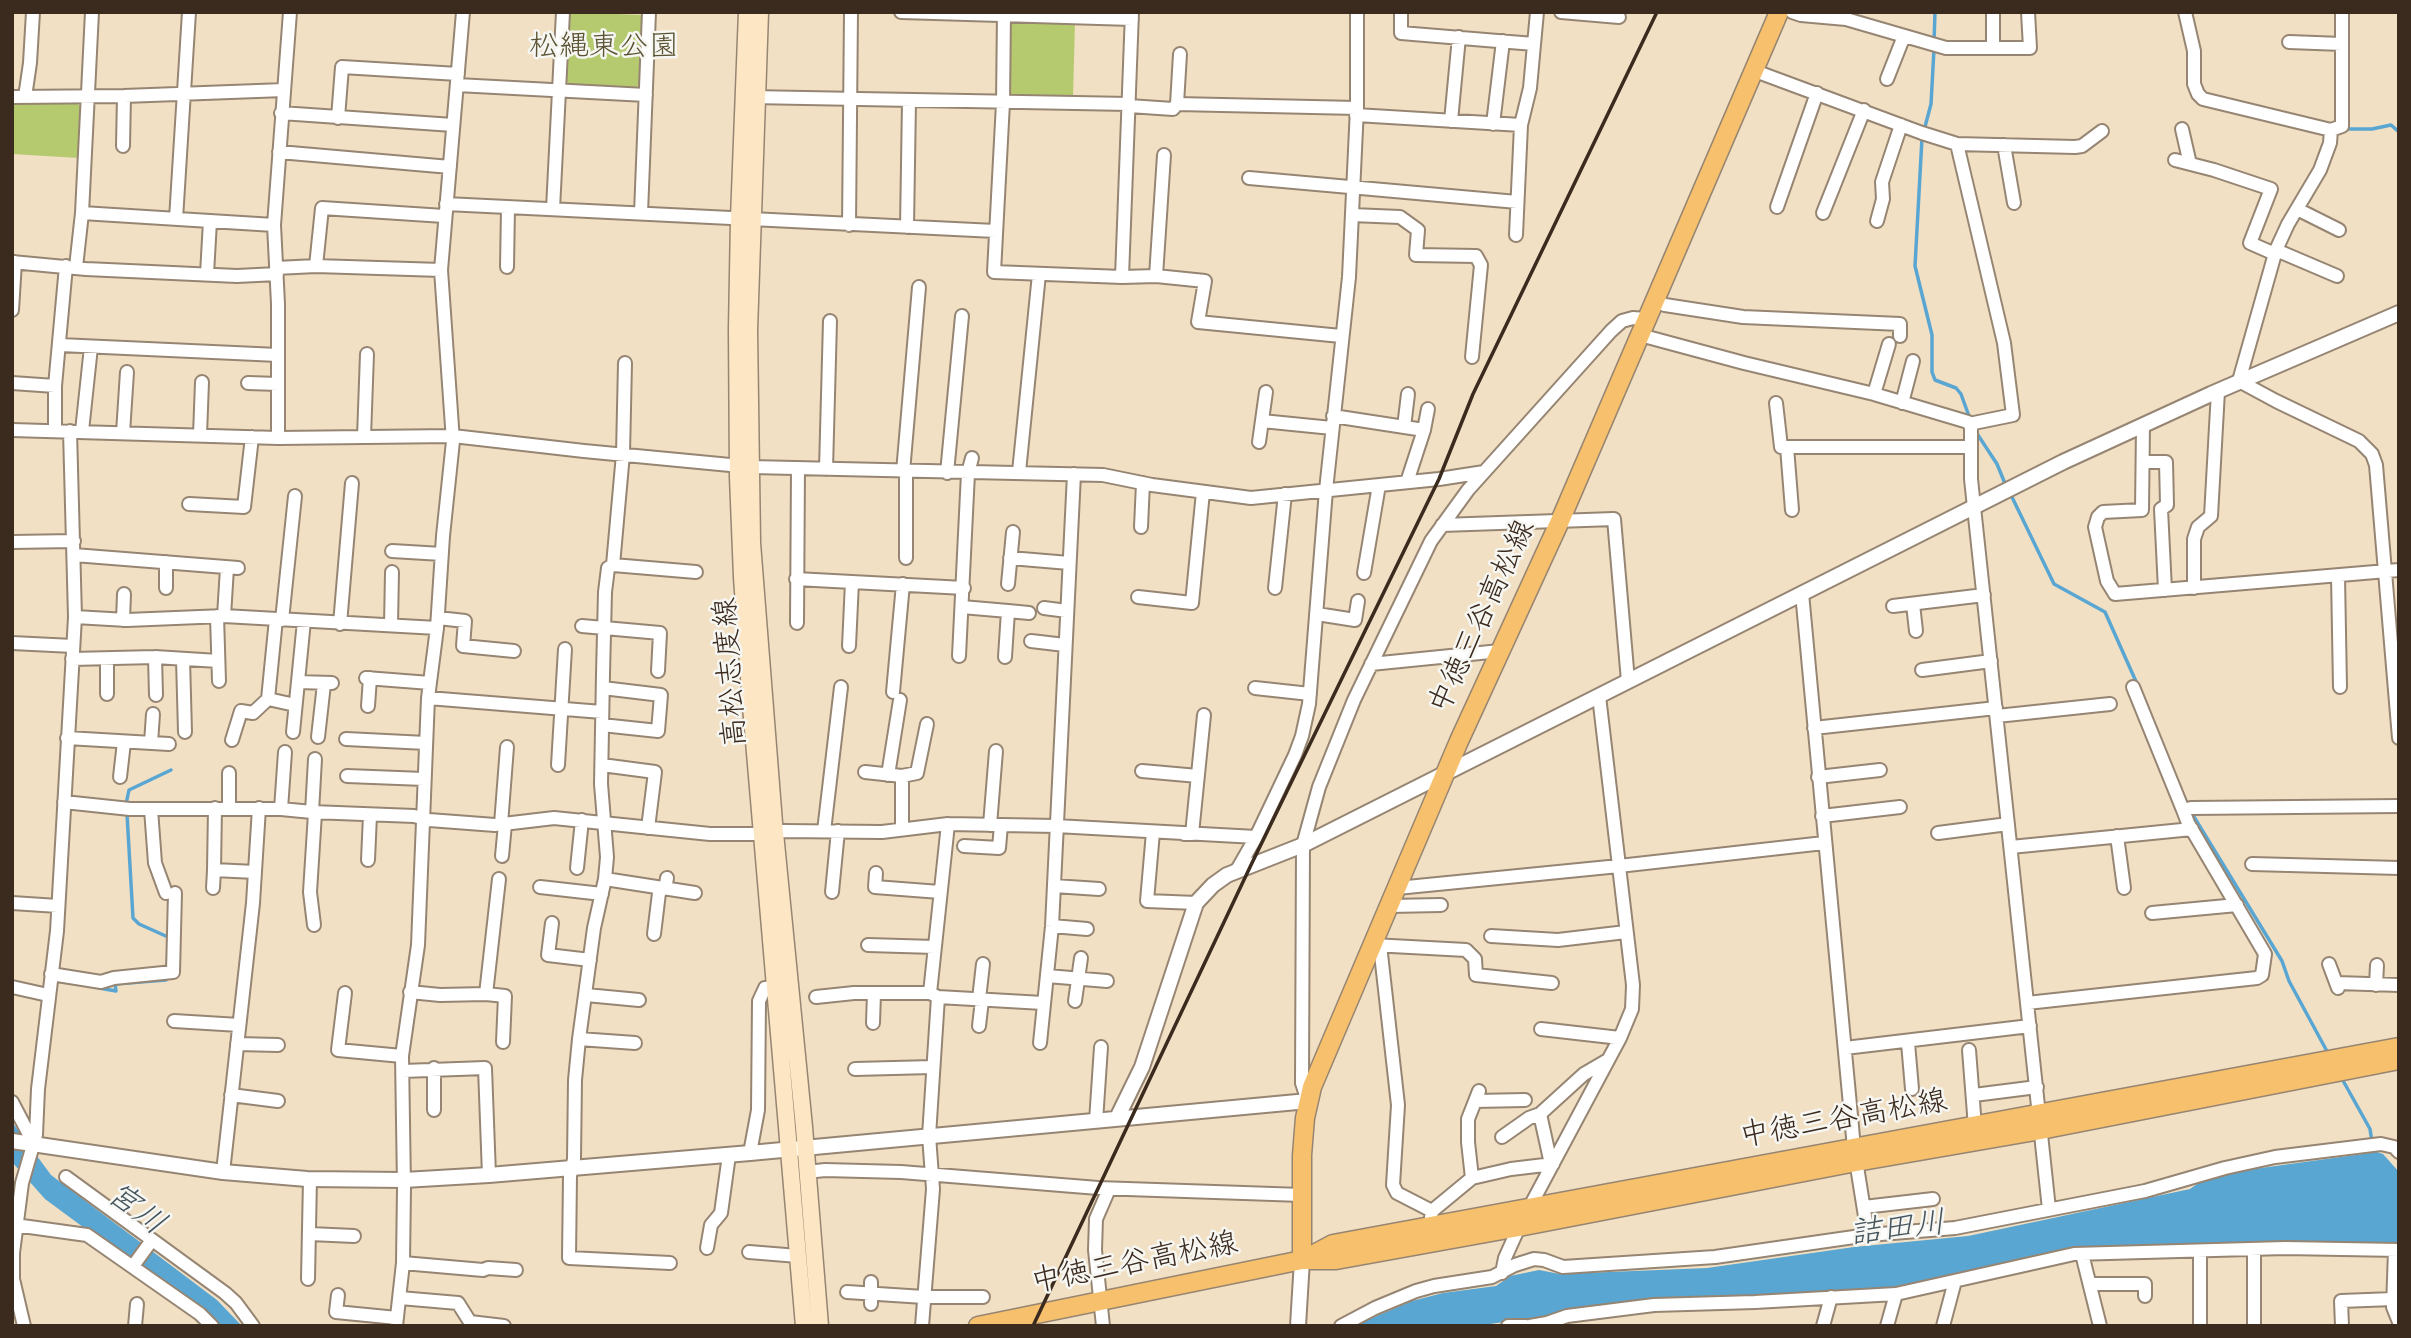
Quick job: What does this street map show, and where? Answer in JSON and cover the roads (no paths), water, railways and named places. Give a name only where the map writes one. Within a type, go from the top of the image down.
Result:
[{"type":"main road","name":"高松志度線","points":[[747,12],[750,97]]},
{"type":"main road","name":"高松志度線","points":[[760,12],[750,97],[745,218],[743,590],[769,833],[797,1148],[798,1256],[804,1326]]},
{"type":"main road","name":"中徳三谷高松線","points":[[1302,1261],[1303,1155],[1308,1101],[1376,945],[1389,906],[1560,521],[1779,12]]},
{"type":"main road","name":"高松志度線","points":[[769,833],[776,987],[797,1148],[807,1171],[820,1326]]},
{"type":"main road","points":[[2129,1104],[2181,1076],[2399,1036]]},
{"type":"main road","name":"中徳三谷高松線","points":[[2318,1069],[2399,1047]]},
{"type":"main road","name":"中徳三谷高松線","points":[[1302,1261],[1333,1244],[1430,1219],[1528,1210],[2040,1122],[2318,1069],[2399,1060]]},
{"type":"main road","points":[[2129,1104],[2164,1113],[2177,1112],[2399,1072]]},
{"type":"main road","name":"中徳三谷高松線","points":[[978,1326],[1053,1318],[1100,1302],[1302,1261],[1336,1260],[1519,1227],[1975,1127],[2040,1122]]},
{"type":"street","points":[[33,12],[30,62],[19,97],[284,90]]},
{"type":"street","points":[[55,431],[55,386],[60,345],[71,266],[82,213],[92,12]]},
{"type":"street","points":[[176,219],[190,12]]},
{"type":"street","points":[[278,438],[274,225],[290,12]]},
{"type":"street","points":[[338,1295],[336,1312],[397,1322],[403,1263],[402,1056],[420,926],[428,698],[438,623],[453,436],[441,270],[463,12]]},
{"type":"street","points":[[553,209],[563,12]]},
{"type":"street","points":[[641,213],[649,12]]},
{"type":"street","points":[[849,225],[851,12]]},
{"type":"street","points":[[901,12],[1132,16],[1122,277]]},
{"type":"street","points":[[1237,870],[1256,837],[1303,736],[1310,694],[1326,490],[1349,277],[1357,12]]},
{"type":"street","points":[[1401,12],[1401,33],[1534,44]]},
{"type":"street","points":[[1516,235],[1521,125],[1530,88],[1537,12]]},
{"type":"street","points":[[1561,12],[1619,17]]},
{"type":"street","points":[[1792,12],[1846,19],[1946,48],[2030,48],[2028,12]]},
{"type":"street","points":[[1993,12],[1993,48]]},
{"type":"street","points":[[2185,12],[2194,51],[2194,84],[2197,94],[2203,99],[2331,130],[2343,126],[2342,12]]},
{"type":"street","points":[[1004,14],[1003,103],[994,272],[1156,276],[1205,281],[1198,322],[1341,336]]},
{"type":"street","points":[[1887,79],[1904,36]]},
{"type":"street","points":[[1451,121],[1460,37]]},
{"type":"street","points":[[1493,124],[1503,41]]},
{"type":"street","points":[[2289,43],[2342,44]]},
{"type":"street","points":[[1177,104],[1180,54]]},
{"type":"street","points":[[338,118],[342,67],[559,91],[646,95]]},
{"type":"street","points":[[1755,71],[1957,144],[2082,146],[2102,131]]},
{"type":"street","points":[[1777,207],[1817,93]]},
{"type":"street","points":[[123,146],[124,96]]},
{"type":"street","points":[[750,97],[1172,108],[1177,104],[1356,111],[1521,125]]},
{"type":"street","points":[[907,227],[909,101]]},
{"type":"street","points":[[1823,213],[1864,110]]},
{"type":"street","points":[[281,113],[453,125]]},
{"type":"street","points":[[1877,221],[1882,199],[1882,182],[1901,125]]},
{"type":"street","points":[[2182,129],[2190,164]]},
{"type":"street","points":[[2239,381],[2276,252],[2320,170],[2330,143],[2331,130]]},
{"type":"street","points":[[12,1141],[223,1172],[310,1179],[404,1180],[729,1155],[1308,1101],[1302,1083],[1303,845],[1319,787],[1353,700],[1442,525],[1484,472],[1611,331],[1622,321],[1633,318],[1643,327],[1744,363],[1874,394],[1969,424],[2013,415],[2004,343],[1957,144]]},
{"type":"street","points":[[2004,145],[2014,203]]},
{"type":"street","points":[[279,152],[450,167]]},
{"type":"street","points":[[1156,276],[1164,155]]},
{"type":"street","points":[[2175,160],[2271,188],[2250,243],[2337,276]]},
{"type":"street","points":[[1250,178],[1517,202]]},
{"type":"street","points":[[316,266],[322,208],[445,210],[508,207],[995,231]]},
{"type":"street","points":[[507,267],[508,207]]},
{"type":"street","points":[[2297,209],[2339,230]]},
{"type":"street","points":[[82,213],[274,225]]},
{"type":"street","points":[[1352,215],[1399,217],[1418,230],[1416,255],[1476,256],[1481,265],[1472,357]]},
{"type":"street","points":[[207,274],[210,221]]},
{"type":"street","points":[[12,310],[14,262],[207,274],[316,266],[441,270]]},
{"type":"street","points":[[1019,472],[1039,274]]},
{"type":"street","points":[[906,558],[904,472],[919,287]]},
{"type":"street","points":[[1654,301],[1743,317],[1900,324],[1874,394]]},
{"type":"street","points":[[1117,1118],[1142,1067],[1196,903],[1213,884],[1237,870],[1303,845],[1974,507],[2143,425],[2399,313]]},
{"type":"street","points":[[947,473],[962,316]]},
{"type":"street","points":[[826,470],[830,321]]},
{"type":"street","points":[[60,345],[278,355]]},
{"type":"street","points":[[24,1326],[12,1268],[15,1224],[32,1145],[58,906],[75,617],[76,431],[91,347]]},
{"type":"street","points":[[364,437],[367,354]]},
{"type":"street","points":[[1902,403],[1913,360]]},
{"type":"street","points":[[613,565],[623,454],[625,363]]},
{"type":"street","points":[[123,433],[127,372]]},
{"type":"street","points":[[2239,381],[2359,441],[2372,454],[2376,465],[2399,738]]},
{"type":"street","points":[[200,435],[202,382]]},
{"type":"street","points":[[12,383],[55,386]]},
{"type":"street","points":[[248,383],[278,384]]},
{"type":"street","points":[[1259,442],[1266,391]]},
{"type":"street","points":[[2194,588],[2194,539],[2198,527],[2211,516],[2218,391]]},
{"type":"street","points":[[1404,428],[1408,394]]},
{"type":"street","points":[[1776,403],[1781,447],[1971,447]]},
{"type":"street","points":[[1408,482],[1424,430],[1427,409]]},
{"type":"street","points":[[1262,421],[1333,422],[1424,430]]},
{"type":"street","points":[[1969,424],[1971,479],[2049,1209]]},
{"type":"street","points":[[2142,510],[2143,425]]},
{"type":"street","points":[[12,430],[278,438],[453,436],[745,466],[1102,475],[1251,498],[1484,472]]},
{"type":"street","points":[[189,504],[244,507],[252,437]]},
{"type":"street","points":[[1787,447],[1792,509]]},
{"type":"street","points":[[959,656],[968,473],[972,458]]},
{"type":"street","points":[[2144,462],[2166,462],[2167,505],[2161,509],[2103,512],[2095,527],[2107,580],[2115,594],[2399,570]]},
{"type":"street","points":[[797,623],[798,469]]},
{"type":"street","points":[[1040,1043],[1052,926],[1073,474]]},
{"type":"street","points":[[340,624],[352,483]]},
{"type":"street","points":[[1141,527],[1143,483]]},
{"type":"street","points":[[1364,573],[1378,485]]},
{"type":"street","points":[[1138,597],[1192,603],[1203,492]]},
{"type":"street","points":[[1275,588],[1285,494]]},
{"type":"street","points":[[232,740],[241,711],[253,713],[268,699],[295,496]]},
{"type":"street","points":[[2161,509],[2165,590]]},
{"type":"street","points":[[1442,525],[1614,519],[1628,681]]},
{"type":"street","points":[[1008,584],[1013,532]]},
{"type":"street","points":[[12,542],[233,568],[220,616],[219,681]]},
{"type":"street","points":[[392,551],[442,554]]},
{"type":"street","points":[[1010,558],[1069,563]]},
{"type":"street","points":[[166,562],[166,588]]},
{"type":"street","points":[[670,1263],[569,1258],[572,1168],[579,1040],[607,857],[602,719],[608,568],[613,565],[696,572]]},
{"type":"street","points":[[391,625],[392,572]]},
{"type":"street","points":[[2338,576],[2340,687]]},
{"type":"street","points":[[796,579],[964,588]]},
{"type":"street","points":[[849,646],[852,582]]},
{"type":"street","points":[[888,775],[897,696],[903,584]]},
{"type":"street","points":[[1802,593],[1855,1155],[1868,1236]]},
{"type":"street","points":[[123,620],[124,594]]},
{"type":"street","points":[[1894,606],[1984,595]]},
{"type":"street","points":[[1317,614],[1355,621],[1358,601]]},
{"type":"street","points":[[1913,604],[1916,631]]},
{"type":"street","points":[[962,607],[1029,613]]},
{"type":"street","points":[[1044,608],[1067,611]]},
{"type":"street","points":[[1005,657],[1008,611]]},
{"type":"street","points":[[75,617],[123,620],[220,616],[391,625],[465,621],[463,646],[514,650]]},
{"type":"street","points":[[298,682],[328,683],[319,731],[294,728],[295,705],[304,621]]},
{"type":"street","points":[[582,626],[660,633],[658,671]]},
{"type":"street","points":[[1031,641],[1065,645]]},
{"type":"street","points":[[12,643],[107,659],[155,657],[218,661]]},
{"type":"street","points":[[558,765],[565,649]]},
{"type":"street","points":[[1371,664],[1500,651]]},
{"type":"street","points":[[155,657],[156,695]]},
{"type":"street","points":[[107,659],[107,694]]},
{"type":"street","points":[[183,659],[185,732]]},
{"type":"street","points":[[1922,670],[1991,661]]},
{"type":"street","points":[[368,706],[368,678],[430,683]]},
{"type":"street","points":[[824,831],[841,687]]},
{"type":"street","points":[[2027,1003],[2257,978],[2262,975],[2265,954],[2192,829],[2133,687]]},
{"type":"street","points":[[428,698],[561,710],[658,732],[661,695],[603,688]]},
{"type":"street","points":[[1255,688],[1310,694]]},
{"type":"street","points":[[1502,1273],[1504,1258],[1519,1227],[1609,1060],[1632,1009],[1633,997],[1599,696]]},
{"type":"street","points":[[268,699],[295,705]]},
{"type":"street","points":[[1814,728],[2110,704]]},
{"type":"street","points":[[151,743],[153,714]]},
{"type":"street","points":[[1192,834],[1204,715]]},
{"type":"street","points":[[865,772],[902,776],[917,772],[927,724]]},
{"type":"street","points":[[67,738],[169,744]]},
{"type":"street","points":[[346,739],[426,743]]},
{"type":"street","points":[[120,777],[124,742]]},
{"type":"street","points":[[502,856],[506,747]]},
{"type":"street","points":[[964,846],[999,848],[996,825],[996,751]]},
{"type":"street","points":[[281,809],[285,752]]},
{"type":"street","points":[[314,925],[310,892],[315,760]]},
{"type":"street","points":[[602,765],[655,772],[648,828]]},
{"type":"street","points":[[1818,777],[1880,770]]},
{"type":"street","points":[[1142,771],[1198,776]]},
{"type":"street","points":[[229,773],[229,808]]},
{"type":"street","points":[[347,776],[424,779]]},
{"type":"street","points":[[902,776],[902,829]]},
{"type":"street","points":[[64,802],[151,809],[281,809],[422,818],[465,824],[503,824],[554,818],[710,834],[902,829],[948,824],[1056,826],[1256,837]]},
{"type":"street","points":[[1822,816],[1900,807]]},
{"type":"street","points":[[2183,810],[2399,807]]},
{"type":"street","points":[[213,888],[215,808]]},
{"type":"street","points":[[223,1172],[255,872],[259,808]]},
{"type":"street","points":[[51,974],[101,982],[114,978],[173,972],[170,893],[155,863],[151,809]]},
{"type":"street","points":[[368,860],[370,815]]},
{"type":"street","points":[[577,868],[582,820]]},
{"type":"street","points":[[922,1326],[932,1175],[929,1136],[935,947],[948,824]]},
{"type":"street","points":[[1938,833],[2008,824]]},
{"type":"street","points":[[2011,847],[2192,829]]},
{"type":"street","points":[[1121,830],[1192,834]]},
{"type":"street","points":[[832,892],[838,831]]},
{"type":"street","points":[[1153,832],[1147,901],[1196,903]]},
{"type":"street","points":[[2117,836],[2124,888]]},
{"type":"street","points":[[1397,888],[1825,843]]},
{"type":"street","points":[[2252,864],[2399,868]]},
{"type":"street","points":[[214,870],[255,872]]},
{"type":"street","points":[[876,873],[875,887],[940,892]]},
{"type":"street","points":[[486,994],[499,879]]},
{"type":"street","points":[[605,879],[665,883],[695,893]]},
{"type":"street","points":[[654,934],[659,894],[665,883]]},
{"type":"street","points":[[1054,886],[1099,889]]},
{"type":"street","points":[[540,887],[602,894]]},
{"type":"street","points":[[12,903],[58,906]]},
{"type":"street","points":[[1389,906],[1441,905]]},
{"type":"street","points":[[2152,913],[2237,905]]},
{"type":"street","points":[[552,923],[548,955],[590,960]]},
{"type":"street","points":[[1052,926],[1087,929]]},
{"type":"street","points":[[1491,936],[1558,940],[1626,932]]},
{"type":"street","points":[[868,944],[935,947]]},
{"type":"street","points":[[1552,983],[1476,975],[1475,959],[1466,950],[1376,945],[1398,1105],[1393,1185],[1397,1194],[1430,1219],[1472,1178],[1511,1169],[1552,1164]]},
{"type":"street","points":[[1075,1001],[1081,958]]},
{"type":"street","points":[[979,1026],[983,964]]},
{"type":"street","points":[[2329,964],[2338,988],[2399,985]]},
{"type":"street","points":[[2376,985],[2377,965]]},
{"type":"street","points":[[1047,976],[1107,981]]},
{"type":"street","points":[[12,987],[48,995]]},
{"type":"street","points":[[750,1153],[758,1110],[759,1002],[765,988],[776,987]]},
{"type":"street","points":[[410,992],[505,996],[503,1042]]},
{"type":"street","points":[[345,993],[338,1050],[402,1056]]},
{"type":"street","points":[[816,997],[874,993],[1043,1003]]},
{"type":"street","points":[[873,1023],[874,993]]},
{"type":"street","points":[[586,995],[639,1000]]},
{"type":"street","points":[[174,1021],[239,1026]]},
{"type":"street","points":[[1845,1048],[1908,1043],[1933,1036],[2030,1026]]},
{"type":"street","points":[[1541,1029],[1620,1038]]},
{"type":"street","points":[[579,1040],[635,1043]]},
{"type":"street","points":[[1908,1043],[1912,1088]]},
{"type":"street","points":[[237,1044],[278,1045]]},
{"type":"street","points":[[1096,1121],[1101,1047]]},
{"type":"street","points":[[1969,1050],[1975,1127]]},
{"type":"street","points":[[1502,1137],[1529,1118],[1540,1114],[1584,1074],[1609,1060]]},
{"type":"street","points":[[855,1069],[932,1067]]},
{"type":"street","points":[[434,1068],[434,1110]]},
{"type":"street","points":[[403,1071],[485,1068],[489,1175]]},
{"type":"street","points":[[1974,1095],[2036,1087]]},
{"type":"street","points":[[231,1095],[278,1101]]},
{"type":"street","points":[[1472,1178],[1468,1119],[1477,1096],[1525,1101]]},
{"type":"street","points":[[12,1102],[32,1145]]},
{"type":"street","points":[[1540,1114],[1552,1164]]},
{"type":"street","points":[[1341,1326],[1416,1291],[1502,1273],[1515,1265],[1534,1259],[1544,1259],[1563,1267],[1715,1257],[1868,1236],[1955,1228],[2145,1191],[2275,1157],[2381,1144],[2394,1147],[2399,1152]]},
{"type":"street","points":[[707,1248],[710,1225],[721,1213],[729,1155]]},
{"type":"street","points":[[807,1171],[932,1175],[1109,1189],[1302,1195]]},
{"type":"street","points":[[66,1177],[151,1242],[225,1293],[253,1326]]},
{"type":"street","points":[[308,1279],[310,1179]]},
{"type":"street","points":[[1103,1326],[1095,1250],[1096,1219],[1109,1189]]},
{"type":"street","points":[[1864,1207],[1933,1199]]},
{"type":"street","points":[[15,1224],[87,1235],[133,1265],[200,1314],[212,1326]]},
{"type":"street","points":[[310,1234],[354,1236]]},
{"type":"street","points":[[133,1265],[151,1242]]},
{"type":"street","points":[[1508,1326],[1547,1324],[1567,1316],[1654,1305],[1896,1294],[2082,1254],[2350,1248],[2397,1250],[2393,1307],[2399,1322]]},
{"type":"street","points":[[2254,1249],[2254,1326]]},
{"type":"street","points":[[2200,1251],[2200,1326]]},
{"type":"street","points":[[749,1252],[798,1256]]},
{"type":"street","points":[[2082,1254],[2099,1326]]},
{"type":"street","points":[[1298,1326],[1302,1261]]},
{"type":"street","points":[[403,1263],[516,1270]]},
{"type":"street","points":[[1943,1326],[1955,1281]]},
{"type":"street","points":[[2090,1284],[2145,1285]]},
{"type":"street","points":[[847,1292],[924,1297],[983,1297]]},
{"type":"street","points":[[1887,1326],[1896,1294]]},
{"type":"street","points":[[1823,1326],[1831,1297]]},
{"type":"street","points":[[400,1298],[458,1303],[470,1322],[504,1326]]},
{"type":"street","points":[[2342,1326],[2341,1301],[2393,1299]]},
{"type":"street","points":[[135,1326],[137,1304]]},
{"type":"street","points":[[1608,1326],[1611,1311]]},
{"type":"water","points":[[12,1122],[51,1175],[217,1300],[242,1326],[217,1326],[45,1199],[12,1162]]},
{"type":"water","points":[[2377,1152],[2383,1154],[2399,1172],[2399,1248],[2075,1251],[1895,1290],[1476,1326],[1353,1326],[1412,1301],[1443,1293],[1496,1286],[1510,1276],[1539,1270],[1560,1274],[1707,1268],[1854,1247],[1968,1236],[2190,1189],[2210,1175]]},
{"type":"waterway","points":[[1934,42],[1935,12]]},
{"type":"waterway","points":[[1934,49],[1931,104],[1922,138],[1915,266],[1932,335],[1932,372],[1935,380],[1956,388],[1961,394],[1970,419]]},
{"type":"waterway","points":[[2345,129],[2372,129],[2391,125],[2399,132]]},
{"type":"waterway","points":[[1976,432],[1997,464],[2006,486]]},
{"type":"waterway","points":[[2010,493],[2054,584],[2105,612],[2138,686]]},
{"type":"waterway","points":[[126,804],[129,790],[171,770]]},
{"type":"waterway","points":[[2191,812],[2282,961],[2289,981],[2329,1055]]},
{"type":"waterway","points":[[127,814],[133,918],[139,924],[168,937],[168,940]]},
{"type":"waterway","points":[[167,966],[168,952]]},
{"type":"waterway","points":[[99,988],[116,991],[115,984],[166,980]]},
{"type":"waterway","points":[[2341,1077],[2370,1129],[2372,1142]]},
{"type":"railway","points":[[1033,1326],[1251,865],[1439,479],[1473,394],[1657,12]]},
{"type":"park label","name":"松縄東公園","points":[[604,50]]},
{"type":"water label","name":"宮川","points":[[134,1212]]},
{"type":"water label","name":"詰田川","points":[[1898,1232]]}]
